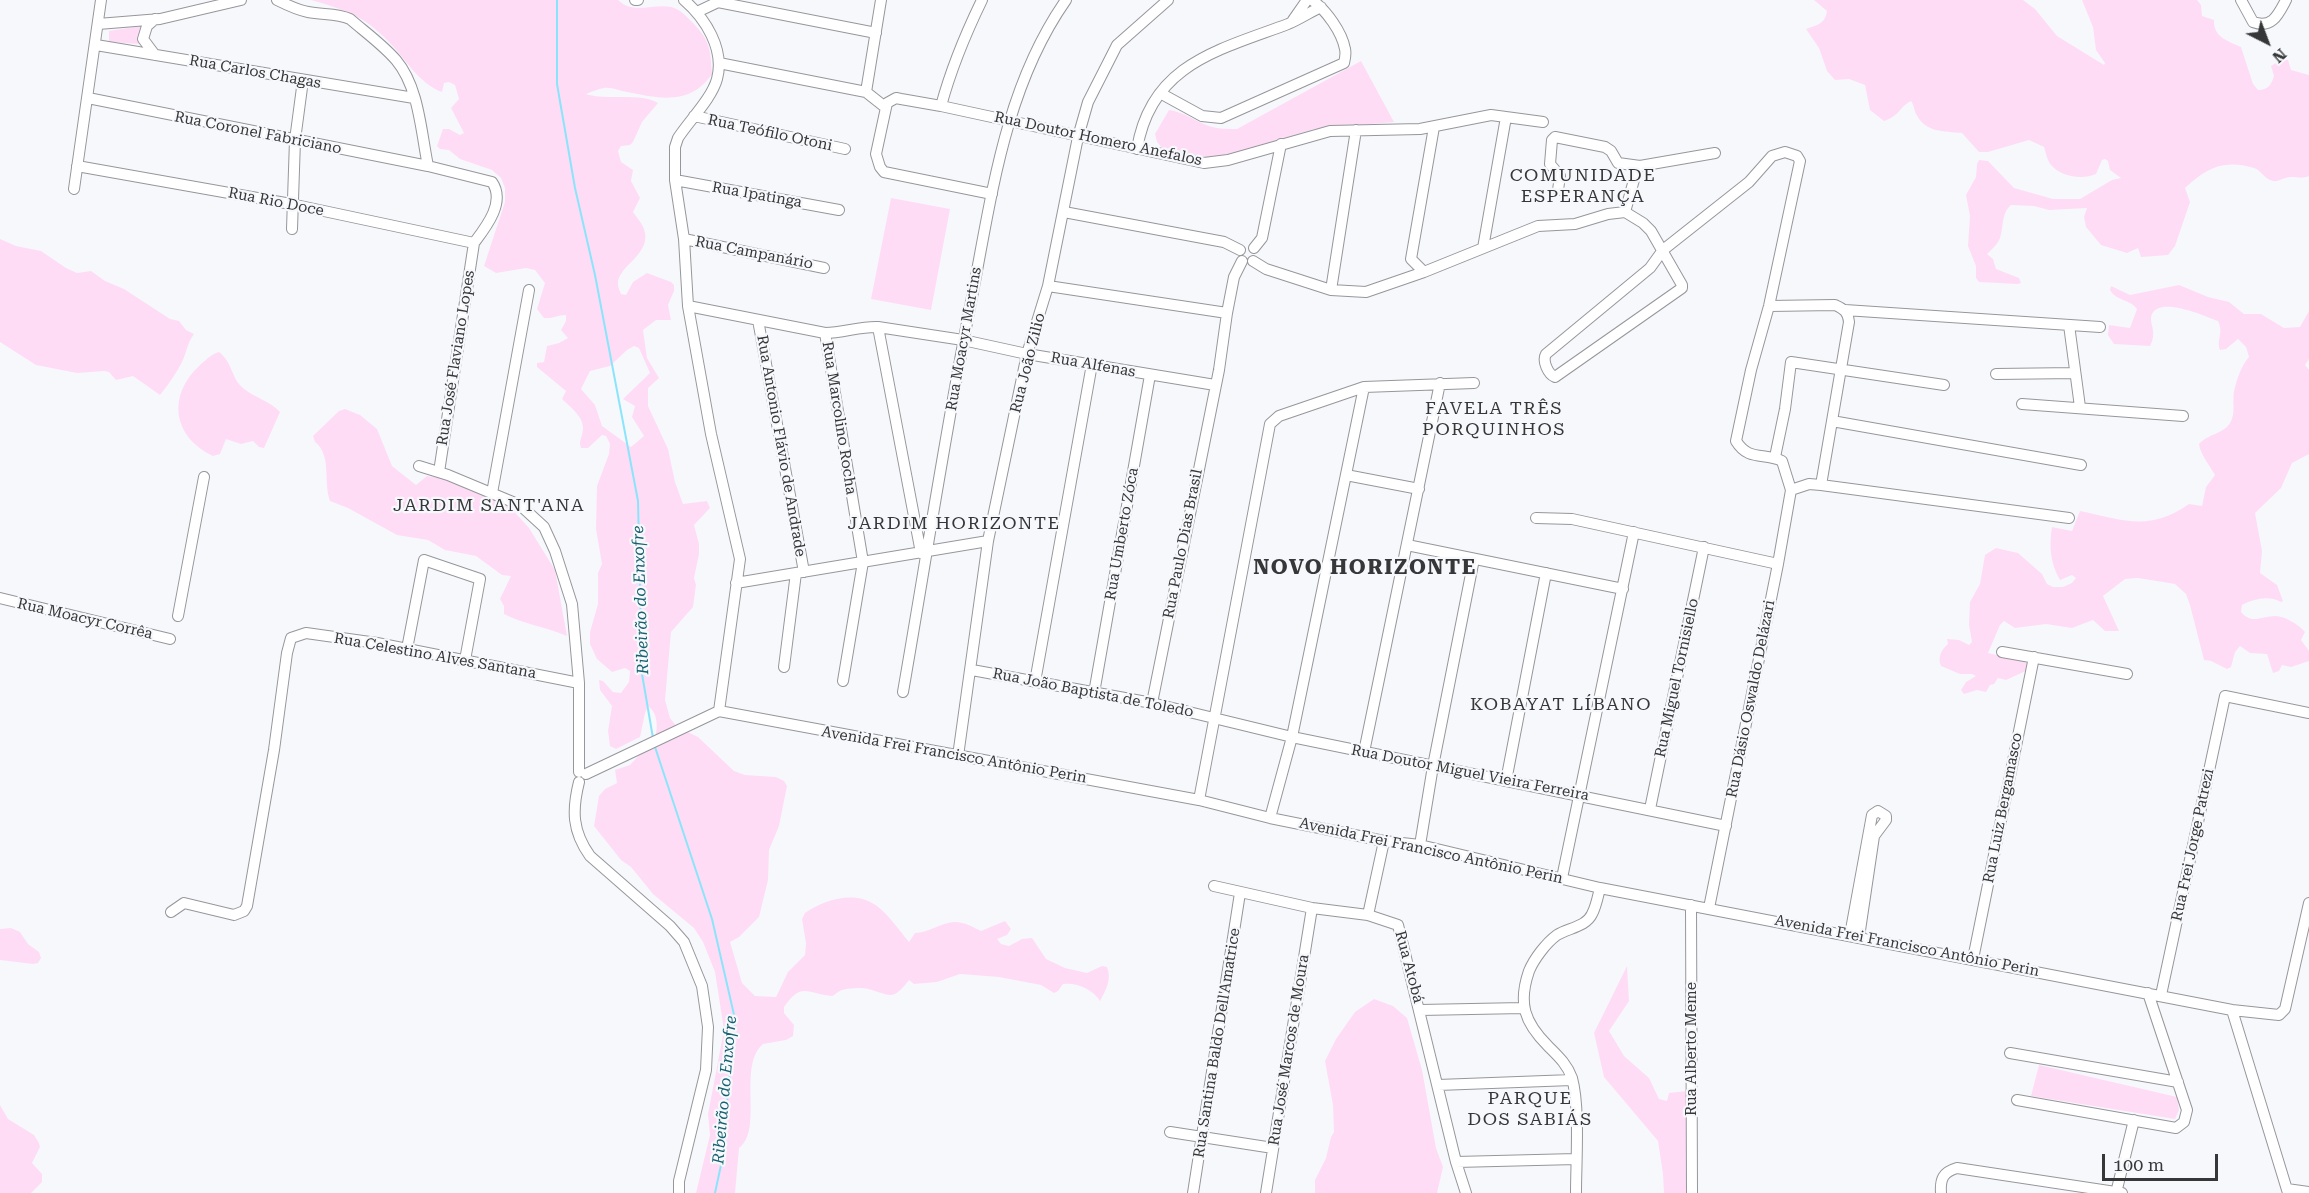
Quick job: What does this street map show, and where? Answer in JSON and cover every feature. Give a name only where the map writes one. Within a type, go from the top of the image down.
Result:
[{"type":"street","points":[[74,189],[101,0]]},
{"type":"street","points":[[98,24],[155,19],[241,0]]},
{"type":"street","points":[[277,0],[292,8],[342,15],[350,19],[394,58],[406,77],[414,98],[428,166]]},
{"type":"street","points":[[581,776],[719,711],[740,559],[711,434],[688,306],[684,239],[675,180],[675,147],[678,138],[717,81],[719,63],[714,42],[697,12],[684,0]]},
{"type":"street","points":[[866,92],[881,0]]},
{"type":"street","points":[[941,106],[960,49],[982,0]]},
{"type":"street","name":"Rua Moacyr Martins","points":[[903,692],[924,552],[963,340],[1008,120],[1030,60],[1052,19],[1066,0]]},
{"type":"street","name":"Rua João Zilio","points":[[958,756],[972,670],[988,541],[1027,354],[1048,286],[1078,137],[1088,102],[1117,45],[1168,0]]},
{"type":"street","points":[[1291,23],[1307,0]]},
{"type":"street","points":[[2241,0],[2253,22],[2263,24],[2274,20],[2286,0]]},
{"type":"street","points":[[697,12],[718,2],[876,33]]},
{"type":"street","points":[[1137,149],[1140,131],[1160,93],[1185,68],[1221,48],[1291,23],[1317,3],[1340,35],[1346,50],[1344,63],[1221,118],[1202,116],[1160,93]]},
{"type":"street","points":[[155,19],[147,26],[143,39],[155,55]]},
{"type":"street","name":"Rua Carlos Chagas","points":[[96,45],[414,98]]},
{"type":"street","points":[[719,63],[866,92],[885,107],[876,154],[877,161],[884,172],[992,194]]},
{"type":"street","points":[[395,95],[406,77]]},
{"type":"street","points":[[292,229],[291,204],[295,141],[303,80]]},
{"type":"street","name":"Rua Coronel Fabriciano","points":[[88,98],[428,166],[492,182],[497,197],[493,213],[474,243]]},
{"type":"street","name":"Rua Doutor Homero Anefalos","points":[[885,107],[891,100],[901,99],[941,106],[1204,163],[1228,160],[1330,131],[1434,127],[1491,115],[1543,122]]},
{"type":"street","name":"Rua Teófilo Otoni","points":[[694,116],[845,149]]},
{"type":"street","points":[[1483,248],[1506,117]]},
{"type":"street","points":[[1424,272],[1411,259],[1434,127]]},
{"type":"street","points":[[1331,290],[1356,130]]},
{"type":"street","points":[[1558,190],[1560,176],[1550,164],[1552,140],[1556,137],[1605,147],[1611,151],[1618,163],[1640,166],[1715,153]]},
{"type":"street","points":[[1245,258],[1248,246],[1254,248],[1262,238],[1281,144]]},
{"type":"street","points":[[1064,212],[1224,242],[1245,258],[1266,269],[1331,290],[1366,292],[1424,272],[1538,226],[1575,224],[1608,214],[1625,212],[1643,223],[1663,250],[1682,285],[1681,291],[1560,376],[1553,377],[1544,359],[1546,354],[1650,268],[1663,250],[1749,182],[1772,156],[1785,152],[1794,153],[1800,160],[1769,306],[1751,370],[1736,441],[1741,449],[1756,457],[1775,457],[1782,461],[1791,490],[1809,484],[1821,485],[2069,518]]},
{"type":"street","name":"Rua Rio Doce","points":[[77,166],[291,204],[474,243]]},
{"type":"street","points":[[1625,212],[1640,166]]},
{"type":"street","name":"Rua Ipatinga","points":[[675,180],[839,210]]},
{"type":"street","name":"Rua Campanário","points":[[684,239],[824,268]]},
{"type":"street","name":"Rua José Flaviano Lopes","points":[[439,472],[474,243]]},
{"type":"street","name":"Rua Paulo Dias Brasil","points":[[1152,703],[1219,370],[1234,277],[1245,258]]},
{"type":"street","points":[[1048,286],[1227,313]]},
{"type":"street","points":[[492,493],[529,290]]},
{"type":"street","points":[[1769,306],[1835,305],[1845,310],[2100,327]]},
{"type":"street","name":"Rua Alfenas","points":[[688,306],[825,333],[878,327],[1215,385]]},
{"type":"street","points":[[1821,485],[1849,322],[1845,310]]},
{"type":"street","name":"Rua Antonio Flávio de Andrade","points":[[759,320],[800,573],[784,667]]},
{"type":"street","points":[[2069,325],[2080,407]]},
{"type":"street","points":[[878,327],[924,552]]},
{"type":"street","name":"Rua Marcolino Rocha","points":[[825,333],[863,562],[843,681]]},
{"type":"street","points":[[1775,457],[1785,409],[1791,362],[1944,385]]},
{"type":"street","points":[[1035,682],[1092,364]]},
{"type":"street","points":[[1996,374],[2075,373]]},
{"type":"street","name":"Rua Umberto Zóca","points":[[1094,693],[1150,375]]},
{"type":"street","points":[[1364,752],[1440,383]]},
{"type":"street","points":[[1198,800],[1270,424],[1279,416],[1364,387],[1474,383]]},
{"type":"street","points":[[1270,818],[1292,736],[1364,387]]},
{"type":"street","points":[[2022,404],[2183,416]]},
{"type":"street","points":[[1832,421],[2081,465]]},
{"type":"street","points":[[419,466],[520,505],[544,527],[555,551],[572,604],[579,683],[581,776],[573,805],[581,843],[590,856],[670,926],[684,942],[702,986],[708,1027],[706,1070],[679,1181],[679,1193]]},
{"type":"street","points":[[1346,475],[1419,489]]},
{"type":"street","points":[[178,616],[204,477]]},
{"type":"street","name":"Rua Dásio Oswaldo Delázari","points":[[1710,908],[1791,490]]},
{"type":"street","points":[[1536,518],[1572,519],[1778,564]]},
{"type":"street","points":[[1562,878],[1634,532]]},
{"type":"street","points":[[736,583],[988,541]]},
{"type":"street","points":[[1407,545],[1623,589]]},
{"type":"street","name":"Rua Miguel Tornisiello","points":[[1650,809],[1704,547]]},
{"type":"street","points":[[1420,846],[1433,766],[1474,559]]},
{"type":"street","points":[[407,649],[424,560],[480,579],[465,660]]},
{"type":"street","points":[[1506,781],[1546,573]]},
{"type":"street","name":"Rua Moacyr Corrêa","points":[[0,598],[170,639]]},
{"type":"street","name":"Rua Celestino Alves Santana","points":[[171,912],[184,903],[234,915],[244,912],[247,906],[291,638],[306,633],[407,649],[579,683]]},
{"type":"street","points":[[2002,652],[2127,674]]},
{"type":"street","name":"Rua Luiz Bergamasco","points":[[1973,959],[2034,657]]},
{"type":"street","name":"Rua João Baptista de Toledo","points":[[972,670],[1152,703],[1214,717]]},
{"type":"street","name":"Rua Frei Jorge Patrezi","points":[[2161,995],[2225,696],[2309,713]]},
{"type":"street","name":"Avenida Frei Francisco Antônio Perin","points":[[719,711],[1198,800],[1270,818],[1420,846],[1600,888],[2232,1010],[2279,1015],[2286,1009],[2309,903]]},
{"type":"street","name":"Rua Doutor Miguel Vieira Ferreira","points":[[1214,717],[1364,752],[1726,826]]},
{"type":"street","points":[[1878,811],[1886,816],[1886,820],[1874,836],[1855,936],[1863,854],[1872,815],[1878,811]]},
{"type":"street","points":[[1368,915],[1384,841]]},
{"type":"street","name":"Rua Atobá","points":[[1214,886],[1312,908],[1368,915],[1394,922],[1401,929],[1456,1162],[1466,1193]]},
{"type":"street","points":[[1576,1193],[1575,1100],[1572,1080],[1563,1060],[1546,1044],[1533,1027],[1523,1008],[1530,969],[1550,941],[1558,934],[1587,921],[1592,915],[1600,888]]},
{"type":"street","name":"Rua Santina Baldo Dell'Amatrice","points":[[1193,1193],[1240,893]]},
{"type":"street","name":"Rua Alberto Meme","points":[[1691,905],[1692,1193]]},
{"type":"street","name":"Rua José Marcos de Moura","points":[[1266,1193],[1312,908]]},
{"type":"street","points":[[2017,1100],[2176,1128],[2184,1122],[2187,1110],[2148,993]]},
{"type":"street","points":[[1420,1010],[1523,1008]]},
{"type":"street","points":[[2232,1010],[2288,1191],[2309,1192]]},
{"type":"street","points":[[2010,1053],[2178,1082]]},
{"type":"street","points":[[1438,1084],[1572,1080]]},
{"type":"street","points":[[1941,1193],[1940,1180],[1947,1171],[1957,1168],[2118,1193],[2134,1120]]},
{"type":"street","points":[[1170,1132],[1273,1148]]},
{"type":"street","points":[[1456,1162],[1576,1159]]},
{"type":"shaded area","points":[[311,0],[618,0],[637,8],[664,6],[674,8],[684,14],[702,33],[708,44],[712,74],[695,91],[663,98],[607,88],[586,94],[643,98],[658,103],[642,122],[633,142],[630,145],[621,146],[618,151],[621,162],[633,170],[631,181],[640,198],[633,212],[643,227],[645,238],[644,246],[619,277],[618,285],[621,294],[626,295],[633,282],[647,273],[674,285],[668,305],[671,320],[656,320],[643,330],[647,358],[659,378],[648,388],[648,406],[668,449],[675,482],[683,504],[707,501],[710,508],[694,525],[699,554],[694,578],[696,585],[693,607],[671,632],[665,700],[670,718],[677,727],[698,737],[734,771],[745,775],[776,777],[784,781],[787,786],[779,826],[769,850],[768,880],[759,917],[739,937],[730,942],[742,983],[755,996],[776,997],[788,972],[805,955],[806,943],[802,919],[805,913],[831,900],[850,897],[869,901],[877,906],[909,942],[915,933],[950,922],[964,924],[981,931],[1005,921],[1011,929],[1007,935],[997,939],[1001,944],[1009,946],[1022,939],[1032,938],[1046,959],[1065,968],[1087,973],[1102,966],[1107,967],[1109,980],[1100,1001],[1089,990],[1073,984],[1063,984],[1054,993],[1041,985],[999,977],[960,974],[937,982],[914,984],[909,980],[899,992],[891,995],[862,988],[842,990],[832,996],[805,991],[796,994],[784,1007],[784,1013],[794,1025],[793,1036],[786,1040],[763,1044],[756,1054],[752,1067],[750,1127],[746,1139],[739,1148],[735,1193],[696,1193],[710,1135],[708,1114],[724,1030],[715,972],[703,942],[694,928],[653,894],[631,867],[621,860],[594,826],[599,796],[605,789],[617,783],[615,770],[630,765],[655,738],[657,730],[655,717],[648,706],[640,737],[616,749],[610,746],[608,731],[612,706],[600,690],[599,680],[603,681],[613,692],[621,693],[629,682],[630,671],[625,668],[612,672],[597,659],[590,644],[590,632],[598,604],[598,573],[602,564],[596,529],[597,486],[609,454],[610,444],[606,436],[602,435],[588,448],[581,448],[583,431],[581,420],[562,399],[566,391],[537,367],[537,363],[544,362],[547,346],[568,338],[561,330],[566,321],[566,315],[544,318],[537,309],[545,283],[535,270],[526,268],[496,273],[484,266],[505,202],[505,188],[501,178],[492,170],[460,159],[449,150],[440,149],[437,146],[443,129],[449,129],[460,135],[464,133],[451,108],[459,99],[455,85],[449,82],[444,83],[442,92],[434,88],[419,77],[388,41],[362,19]],"holes":[[[634,346],[639,348],[650,373],[623,399],[635,406],[632,417],[644,436],[631,447],[602,426],[595,405],[581,389],[590,371],[610,366],[627,350]]]},
{"type":"shaded area","points":[[1814,0],[2023,0],[2035,9],[2057,36],[2104,65],[2105,63],[2096,50],[2093,27],[2082,0],[2197,0],[2201,5],[2202,16],[2214,20],[2216,31],[2226,40],[2241,47],[2253,84],[2258,90],[2267,88],[2274,76],[2271,66],[2282,59],[2288,60],[2291,70],[2309,75],[2309,176],[2288,177],[2273,181],[2254,168],[2243,165],[2224,165],[2208,171],[2185,188],[2190,202],[2175,246],[2168,255],[2141,257],[2138,248],[2127,253],[2101,245],[2086,227],[2084,217],[2087,208],[2049,210],[2034,206],[2011,205],[2004,216],[1999,240],[1987,254],[1993,259],[1996,269],[2019,278],[2021,283],[1979,282],[1976,278],[1976,266],[1968,246],[1970,216],[1966,195],[1976,177],[1979,160],[1988,161],[2014,188],[2053,199],[2080,199],[2112,180],[2121,178],[2110,170],[2108,161],[2105,159],[2102,160],[2096,174],[2085,177],[2066,175],[2051,165],[2044,147],[2029,140],[1988,152],[1979,152],[1962,133],[1936,130],[1925,125],[1916,114],[1911,101],[1893,117],[1884,121],[1870,110],[1865,85],[1849,79],[1835,80],[1827,71],[1819,48],[1806,29],[1820,23],[1826,15],[1827,11]]},
{"type":"shaded area","points":[[141,26],[137,37],[139,44],[109,42],[109,31]]},
{"type":"shaded area","points":[[1361,61],[1394,122],[1314,129],[1217,159],[1164,150],[1157,142],[1155,134],[1169,110],[1212,127],[1237,129]]},
{"type":"shaded area","points":[[891,198],[950,209],[931,310],[871,299]]},
{"type":"shaded area","points":[[0,239],[16,246],[41,251],[77,273],[91,271],[170,319],[179,321],[186,330],[194,334],[180,366],[160,395],[133,376],[116,380],[109,372],[104,371],[77,373],[36,365],[0,342]]},
{"type":"shaded area","points":[[2179,285],[2208,297],[2229,302],[2244,314],[2261,314],[2284,328],[2300,327],[2309,311],[2309,359],[2305,365],[2309,370],[2309,454],[2292,463],[2281,488],[2255,513],[2262,551],[2260,573],[2277,585],[2283,601],[2266,598],[2256,600],[2242,605],[2241,612],[2253,619],[2280,616],[2296,624],[2305,632],[2301,640],[2309,651],[2309,661],[2291,667],[2282,665],[2279,671],[2273,673],[2267,654],[2250,653],[2240,646],[2235,652],[2231,667],[2227,669],[2204,660],[2186,594],[2175,584],[2138,578],[2125,579],[2103,596],[2119,631],[2105,631],[2093,620],[2072,628],[2046,624],[2015,628],[2004,621],[1988,653],[2023,661],[2030,665],[2028,670],[2006,680],[1998,678],[1986,692],[1977,690],[1964,694],[1961,690],[1966,682],[1976,676],[1960,674],[1941,666],[1940,656],[1948,644],[1947,639],[1959,640],[1969,645],[1972,642],[1969,625],[1970,602],[1980,584],[1985,555],[1996,548],[2018,553],[2042,574],[2047,584],[2053,587],[2063,587],[2072,583],[2076,578],[2072,575],[2060,580],[2057,574],[2051,554],[2052,527],[2072,531],[2080,511],[2123,520],[2149,521],[2175,513],[2189,504],[2202,506],[2206,487],[2215,475],[2203,456],[2199,444],[2223,430],[2230,423],[2233,415],[2236,382],[2249,357],[2246,347],[2238,339],[2226,349],[2220,350],[2218,321],[2173,307],[2157,309],[2152,314],[2153,336],[2150,346],[2114,344],[2108,335],[2109,325],[2130,328],[2137,309],[2131,303],[2113,294],[2110,290],[2111,286],[2130,295]]},
{"type":"shaded area","points":[[219,352],[224,356],[236,380],[243,388],[280,412],[264,448],[259,447],[253,441],[241,444],[226,439],[220,454],[213,456],[199,448],[182,427],[179,402],[182,389],[200,365]]},
{"type":"shaded area","points":[[345,409],[360,415],[377,429],[392,466],[416,485],[427,476],[451,480],[510,507],[529,528],[555,570],[567,636],[504,614],[504,606],[500,599],[511,576],[502,575],[476,556],[445,550],[428,540],[397,535],[348,508],[330,501],[324,454],[313,436],[339,411]]},
{"type":"shaded area","points":[[11,928],[20,932],[28,944],[39,952],[41,958],[38,963],[0,960],[0,929]]},
{"type":"shaded area","points":[[1627,966],[1629,1001],[1609,1031],[1624,1056],[1649,1078],[1659,1099],[1667,1101],[1669,1093],[1687,1091],[1687,1193],[1664,1193],[1658,1141],[1604,1077],[1594,1033]]},
{"type":"shaded area","points":[[1374,999],[1393,1006],[1407,1018],[1422,1070],[1436,1148],[1443,1167],[1437,1193],[1315,1193],[1315,1180],[1326,1158],[1334,1132],[1333,1105],[1325,1061],[1336,1039],[1355,1012]]},
{"type":"shaded area","points":[[2039,1065],[2177,1097],[2179,1110],[2175,1119],[2031,1096]]},
{"type":"shaded area","points":[[0,1105],[8,1119],[34,1135],[39,1143],[40,1147],[32,1163],[42,1174],[42,1182],[31,1193],[0,1193]]},
{"type":"waterway","name":"Ribeirão do Enxofre","points":[[557,0],[557,84],[575,188],[595,275],[638,501],[642,674],[653,738]]},
{"type":"waterway","name":"Ribeirão do Enxofre","points":[[655,747],[712,919],[735,1019],[721,1165],[715,1193]]},
{"type":"district","name":"COMUNIDADE ESPERANÇA","points":[[1583,186]]},
{"type":"district","name":"FAVELA TRÊS PORQUINHOS","points":[[1494,419]]},
{"type":"district","name":"JARDIM SANT'ANA","points":[[489,506]]},
{"type":"district","name":"JARDIM HORIZONTE","points":[[954,524]]},
{"type":"district","name":"NOVO HORIZONTE","points":[[1365,568]]},
{"type":"district","name":"KOBAYAT LÍBANO","points":[[1561,705]]},
{"type":"district","name":"PARQUE DOS SABIÁS","points":[[1530,1109]]}]
